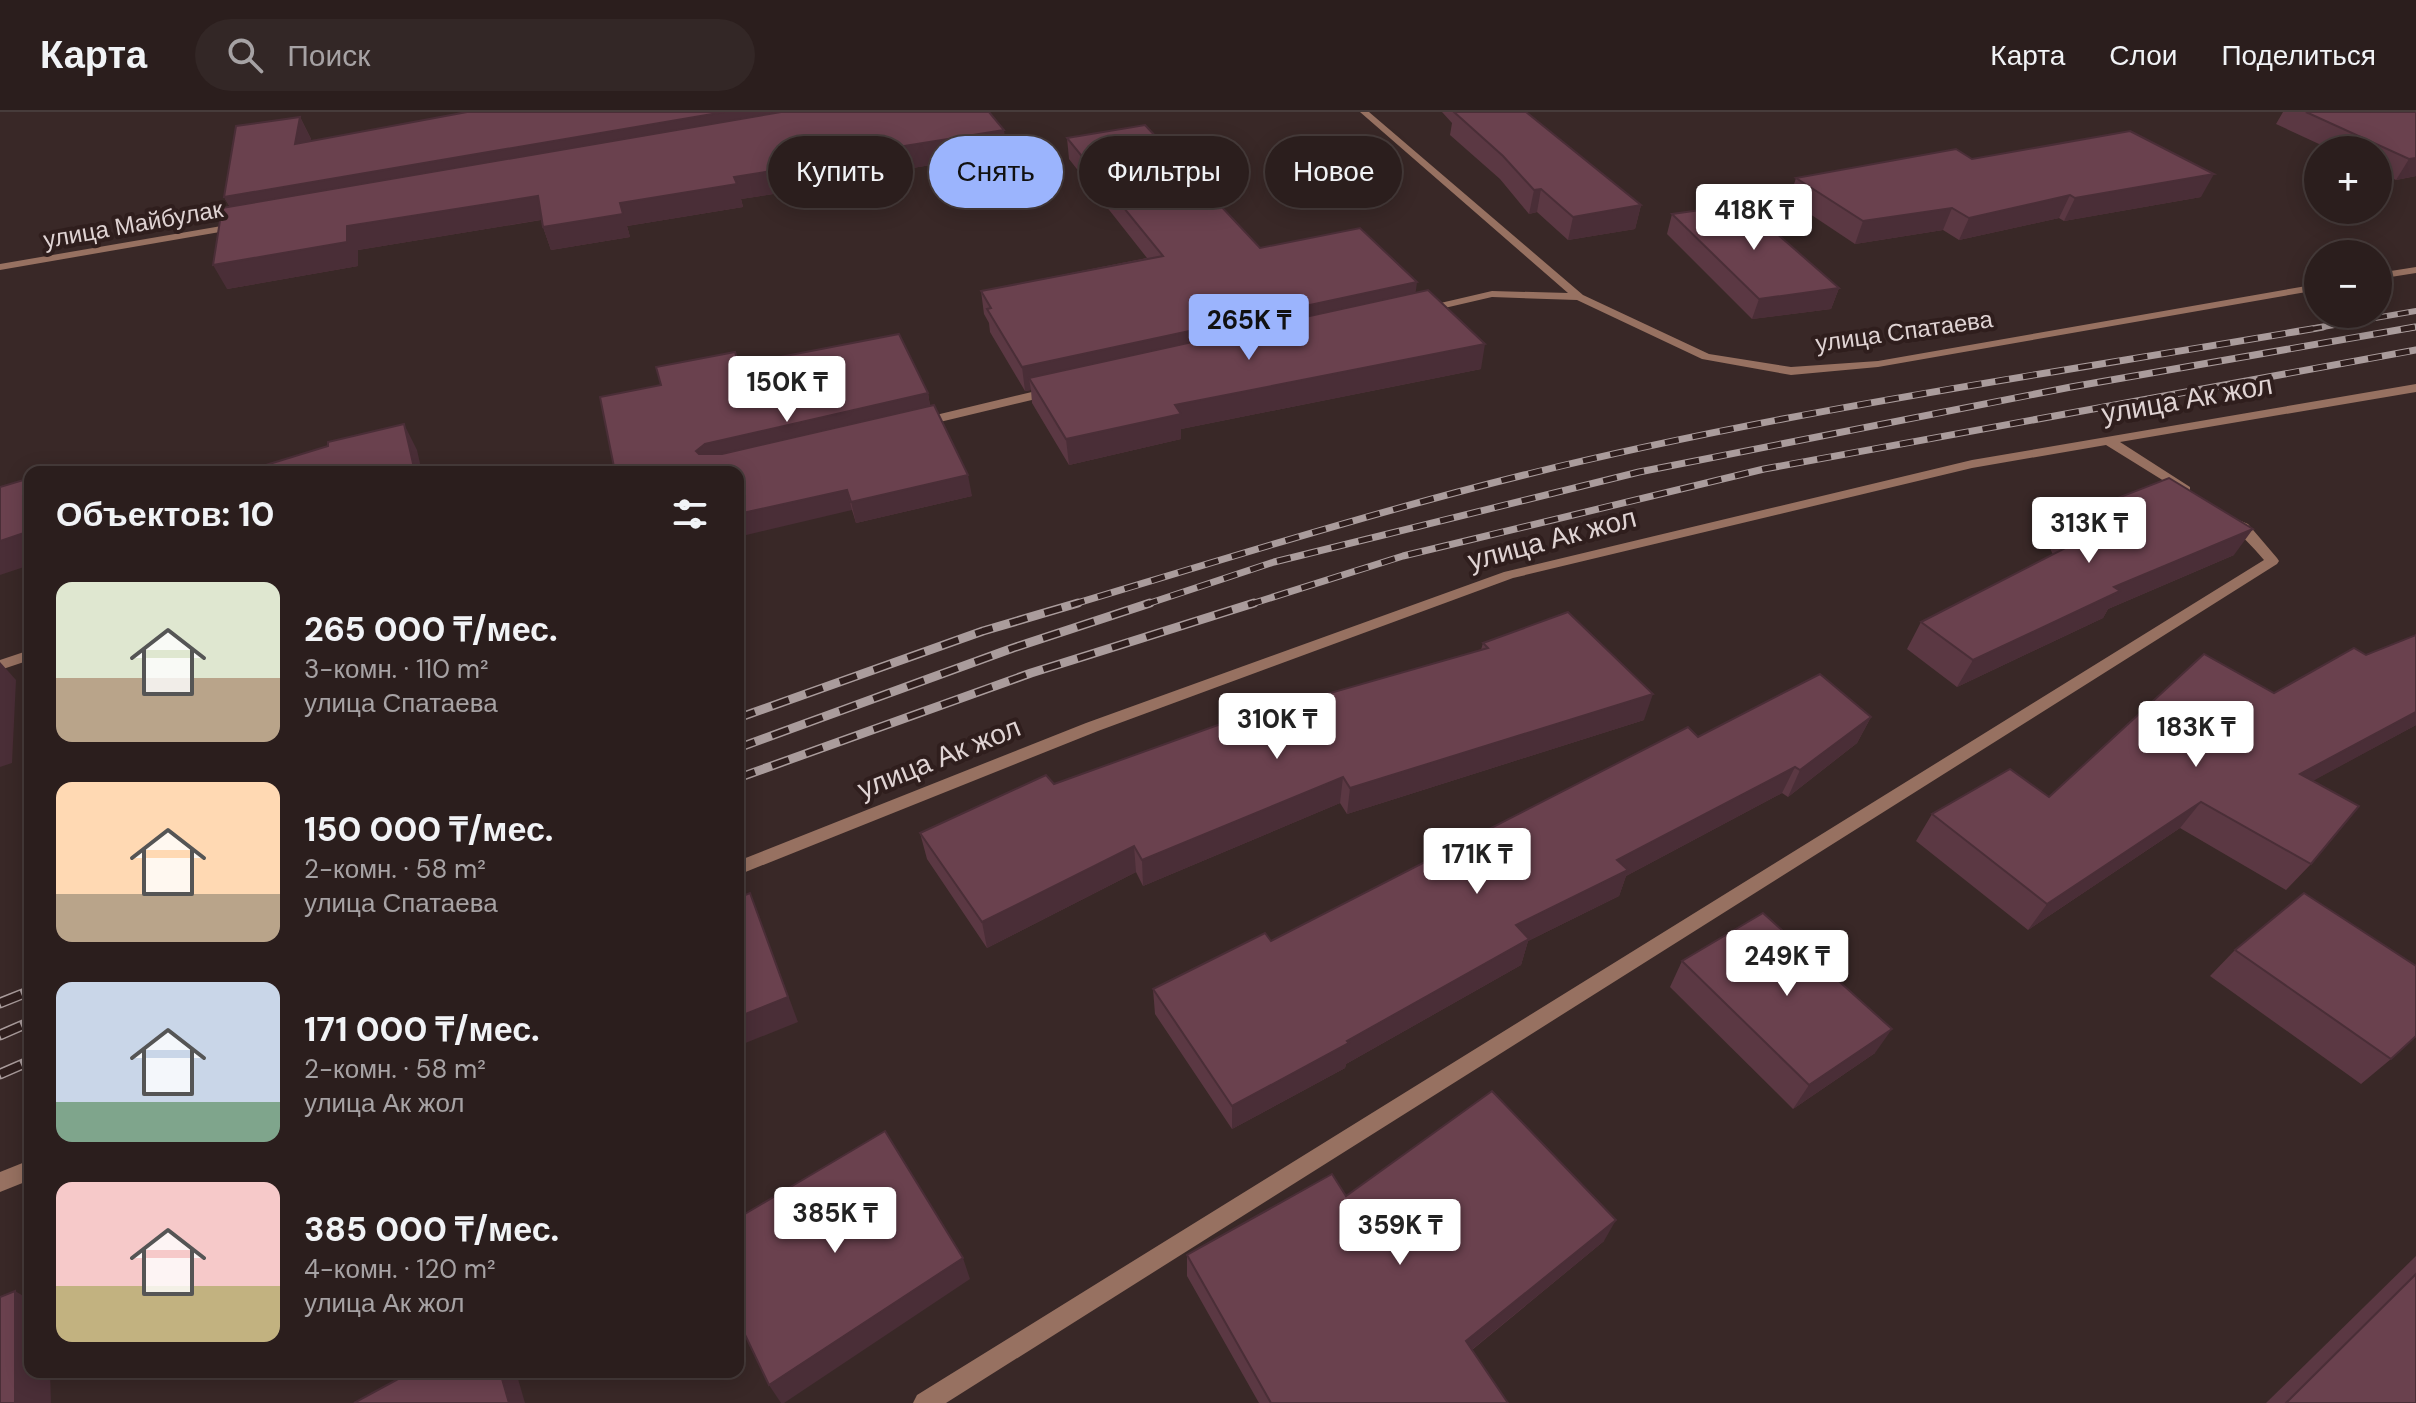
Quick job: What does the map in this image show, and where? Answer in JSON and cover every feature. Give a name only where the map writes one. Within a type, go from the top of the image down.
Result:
[{"type":"street","points":[[1364,112],[1579,297]]},
{"type":"street","name":"улица Майбулак","points":[[0,267],[251,224]]},
{"type":"street","points":[[2392,274],[2416,270]]},
{"type":"street","name":"улица Спатаева","points":[[1416,311],[1492,294],[1579,297],[1706,357],[1791,371],[1878,364],[2304,289]]},
{"type":"street","points":[[913,424],[1068,388]]},
{"type":"street","name":"улица Ак жол","points":[[744,866],[1092,727],[1509,575],[1972,464],[2416,388]]},
{"type":"street","points":[[925,1403],[2272,561],[2243,527],[2109,441]]},
{"type":"street","points":[[0,665],[24,657]]},
{"type":"street","points":[[0,1182],[24,1172]]},
{"type":"building","points":[[467,112],[724,112],[224,197],[236,126],[300,117],[295,144]]},
{"type":"building","points":[[781,112],[989,112],[1004,130],[967,136],[929,136],[929,142],[913,145],[913,136],[768,136],[768,172],[734,177],[737,184],[620,203],[623,214],[543,227],[538,196],[347,226],[347,242],[213,265],[222,208]]},
{"type":"building","points":[[1454,112],[1526,112],[1641,205],[1573,217],[1541,189],[1534,190],[1503,156]]},
{"type":"building","points":[[2306,112],[2416,112],[2416,158],[2409,159],[2392,151],[2392,136],[2359,136]]},
{"type":"building","points":[[1145,125],[1155,136],[1079,136]]},
{"type":"building","points":[[2130,131],[2214,174],[2075,198],[2070,195],[1969,218],[1952,208],[1863,221],[1796,178],[1956,149],[1972,159]]},
{"type":"building","points":[[1079,136],[1079,153],[1067,138]]},
{"type":"building","points":[[1743,204],[1839,288],[1759,299],[1672,214]]},
{"type":"building","points":[[1124,208],[1223,208],[1260,248],[1360,228],[1417,282],[1022,367],[987,309],[991,308],[981,291],[1163,256]]},
{"type":"building","points":[[1428,290],[1485,344],[1175,405],[1181,414],[1066,439],[1029,378]]},
{"type":"building","points":[[899,334],[928,393],[705,444],[696,451],[699,454],[722,454],[934,405],[968,475],[851,502],[847,490],[744,513],[744,466],[614,466],[600,397],[661,385],[656,367],[735,352],[739,365]]},
{"type":"building","points":[[404,424],[414,466],[263,466],[328,446],[328,442]]},
{"type":"building","points":[[2169,478],[2253,529],[2114,587],[2120,591],[1973,660],[1921,622],[2075,543],[2064,519]]},
{"type":"building","points":[[24,480],[24,533],[0,541],[0,487]]},
{"type":"building","points":[[1568,612],[1653,694],[1350,788],[1343,777],[1142,860],[1134,846],[982,922],[920,833],[1046,775],[1054,784],[1218,725],[1488,648],[1483,643]]},
{"type":"building","points":[[2416,635],[2416,712],[2300,774],[2359,806],[2311,864],[2201,802],[2047,904],[1932,814],[2010,769],[2049,797],[2204,654],[2274,693],[2354,648],[2366,655]]},
{"type":"building","points":[[1820,674],[1871,717],[1800,770],[1795,767],[1617,860],[1628,870],[1516,925],[1529,939],[1347,1041],[1349,1043],[1232,1106],[1153,989],[1265,933],[1271,941],[1688,727],[1698,737]]},
{"type":"building","points":[[750,893],[788,997],[744,1015],[744,896]]},
{"type":"building","points":[[2304,893],[2416,966],[2416,1036],[2391,1059],[2235,950]]},
{"type":"building","points":[[1763,913],[1892,1029],[1809,1085],[1682,961]]},
{"type":"building","points":[[1492,1091],[1616,1220],[1466,1341],[1508,1403],[1271,1403],[1187,1255],[1332,1174],[1346,1196]]},
{"type":"building","points":[[885,1131],[963,1258],[769,1385],[744,1333],[744,1214]]},
{"type":"building","points":[[2416,1274],[2416,1403],[2286,1403]]},
{"type":"building","points":[[15,1291],[15,1403],[0,1403],[0,1297]]},
{"type":"building","points":[[400,1378],[502,1378],[509,1403],[354,1403]]},
{"type":"railway","points":[[2311,329],[2416,311]]},
{"type":"railway","points":[[1144,605],[1274,562],[1639,472],[2071,387],[2415,327]]},
{"type":"railway","points":[[2404,329],[2416,327]]},
{"type":"railway","points":[[1071,605],[1410,505],[1623,452],[1922,394],[2317,328]]},
{"type":"railway","points":[[1248,605],[1403,556],[1764,469],[2416,350]]},
{"type":"railway","points":[[744,716],[983,631],[1078,603]]},
{"type":"railway","points":[[744,746],[1013,648],[1150,603]]},
{"type":"railway","points":[[744,776],[1031,673],[1254,603]]},
{"type":"railway","points":[[0,1003],[24,993]]},
{"type":"railway","points":[[0,1035],[24,1025]]},
{"type":"railway","points":[[0,1074],[24,1064]]}]
